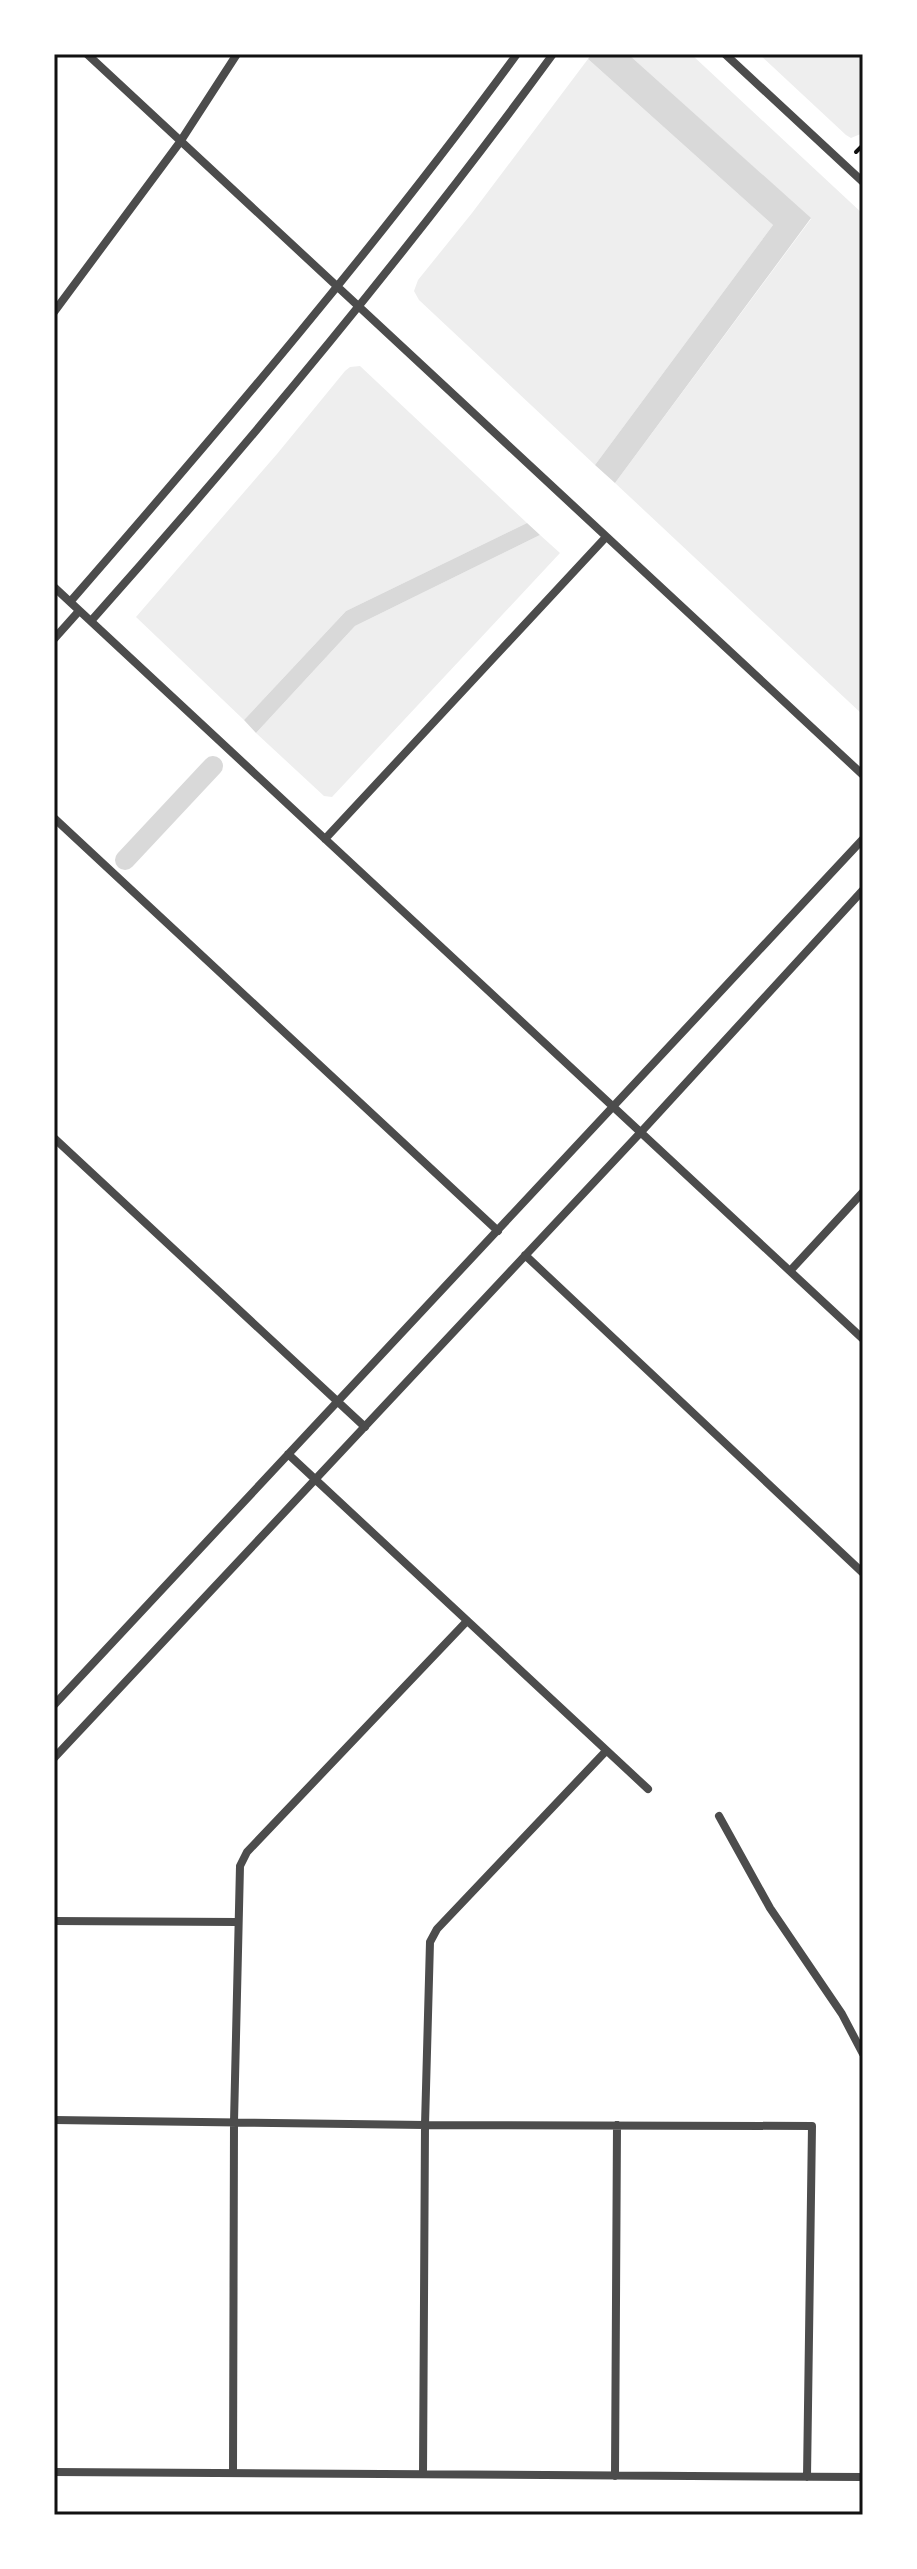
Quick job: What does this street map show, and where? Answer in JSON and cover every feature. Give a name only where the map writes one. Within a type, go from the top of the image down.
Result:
[{"type":"street","points":[[87,54],[863,775]]},
{"type":"street","points":[[54,312],[180,142],[237,54]]},
{"type":"street","points":[[70,602],[337,288],[422,182],[517,54]]},
{"type":"street","points":[[91,621],[358,307],[553,54]]},
{"type":"street","points":[[725,54],[863,182]]},
{"type":"street","points":[[325,839],[606,537]]},
{"type":"street","points":[[54,587],[863,1339]]},
{"type":"street","points":[[54,639],[79,611]]},
{"type":"street","points":[[54,818],[498,1231]]},
{"type":"street","points":[[54,1705],[863,839]]},
{"type":"street","points":[[54,1758],[641,1132],[863,890]]},
{"type":"street","points":[[54,1138],[365,1427]]},
{"type":"street","points":[[790,1271],[863,1192]]},
{"type":"street","points":[[525,1255],[863,1573]]},
{"type":"street","points":[[288,1454],[648,1789]]},
{"type":"street","points":[[233,2473],[238,1873],[247,1852],[467,1621]]},
{"type":"street","points":[[423,2474],[428,1949],[433,1935],[606,1751]]},
{"type":"street","points":[[719,1816],[770,1908],[842,2014],[863,2054]]},
{"type":"street","points":[[54,1921],[237,1922]]},
{"type":"street","points":[[54,2120],[812,2126],[807,2477]]},
{"type":"street","points":[[615,2476],[617,2125]]},
{"type":"street","points":[[54,2472],[863,2477]]},
{"type":"path","points":[[856,152],[863,145]]},
{"type":"shaded area","points":[[592,54],[628,54],[811,218],[615,483],[595,465],[773,225],[588,59]]},
{"type":"shaded area","points":[[628,54],[691,54],[863,214],[863,715],[615,483],[811,219]]},
{"type":"shaded area","points":[[759,54],[863,54],[863,133],[851,138],[846,135]]},
{"type":"shaded area","points":[[588,59],[773,225],[595,465],[419,300],[414,291],[418,280]]},
{"type":"shaded area","points":[[360,366],[527,523],[346,611],[244,720],[136,617],[345,371]]},
{"type":"shaded area","points":[[527,523],[540,535],[355,626],[256,733],[244,720],[346,611]]},
{"type":"shaded area","points":[[540,535],[560,553],[332,797],[324,796],[256,733],[355,626]]},
{"type":"waterway","points":[[125,860],[213,766]]}]
